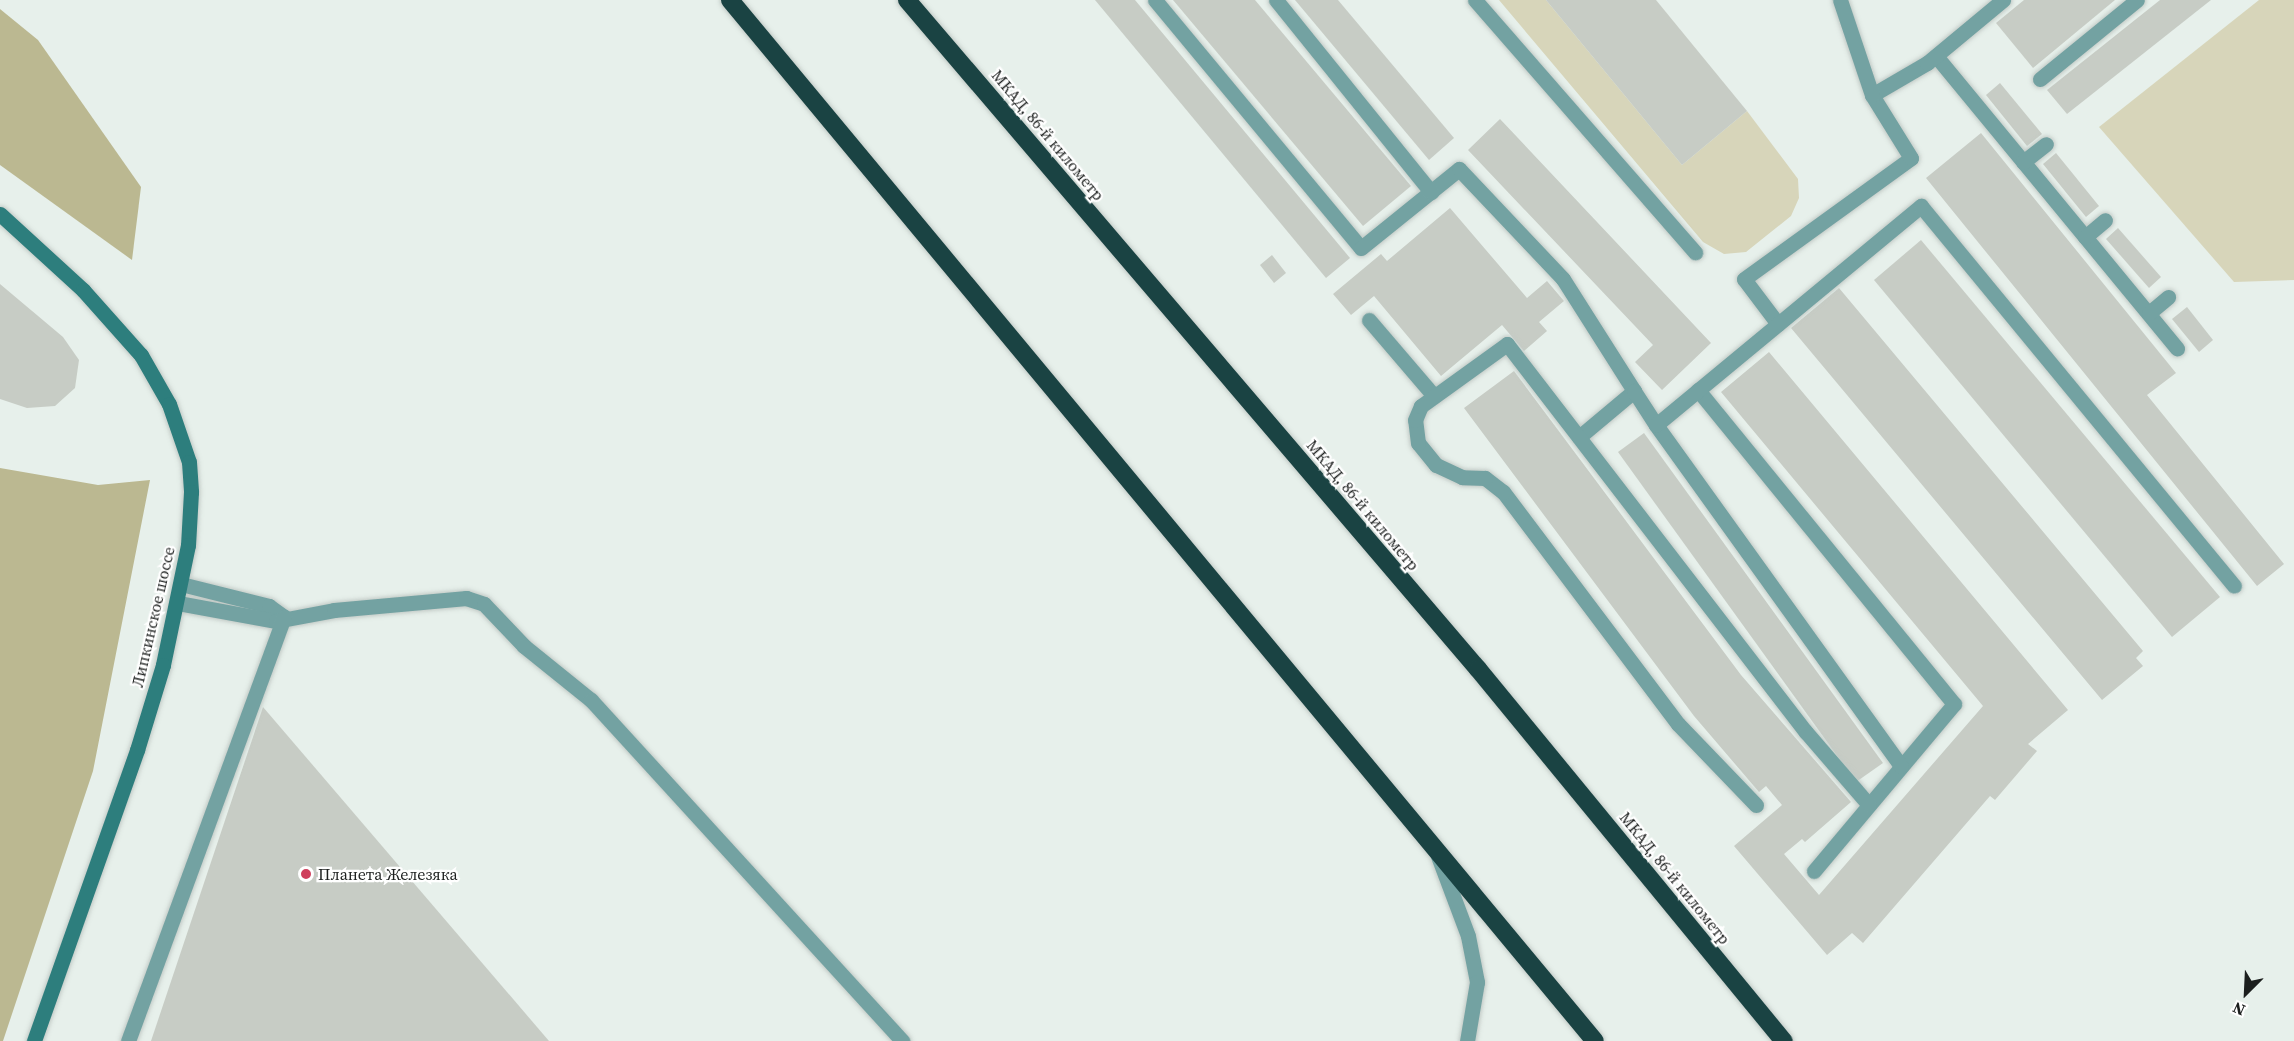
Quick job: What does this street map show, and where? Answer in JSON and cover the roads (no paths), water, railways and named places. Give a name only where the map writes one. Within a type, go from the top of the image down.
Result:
[{"type":"highway","points":[[730,0],[1594,1041]]},
{"type":"highway","name":"МКАД, 86-й километр","points":[[907,0],[1470,660],[1784,1041]]},
{"type":"street","name":"Липкинское шоссе","points":[[0,214],[118,328],[141,355],[169,404],[189,462],[191,492],[178,603],[137,750],[34,1041]]},
{"type":"lane","points":[[1155,0],[1361,248],[1459,169],[1563,279],[1656,424],[1901,766]]},
{"type":"lane","points":[[1276,0],[1431,192]]},
{"type":"lane","points":[[1474,0],[1695,252]]},
{"type":"lane","points":[[1778,324],[1744,279],[1911,158],[1872,95],[1840,0]]},
{"type":"lane","points":[[1872,95],[1936,56],[2003,0]]},
{"type":"lane","points":[[2040,79],[2137,0]]},
{"type":"lane","points":[[1936,56],[2177,348]]},
{"type":"lane","points":[[2024,162],[2046,144]]},
{"type":"lane","points":[[1656,424],[1921,206],[2234,586]]},
{"type":"lane","points":[[2085,237],[2105,220]]},
{"type":"lane","points":[[2149,313],[2168,297]]},
{"type":"lane","points":[[1369,320],[1434,396]]},
{"type":"lane","points":[[1756,805],[1678,724],[1503,492],[1485,478],[1462,477],[1436,465],[1418,443],[1415,420],[1420,406],[1507,344],[1806,732],[1869,805]]},
{"type":"lane","points":[[1698,390],[1954,704],[1814,871]]},
{"type":"lane","points":[[1579,437],[1634,391]]},
{"type":"lane","points":[[181,584],[269,606],[284,617]]},
{"type":"lane","points":[[178,603],[265,620],[466,598],[484,604],[524,646],[591,700],[902,1041]]},
{"type":"lane","points":[[128,1041],[284,617]]},
{"type":"lane","points":[[1436,850],[1468,936],[1476,982],[1467,1041]]},
{"type":"place","name":"Планета Железяка","points":[[306,874]]}]
